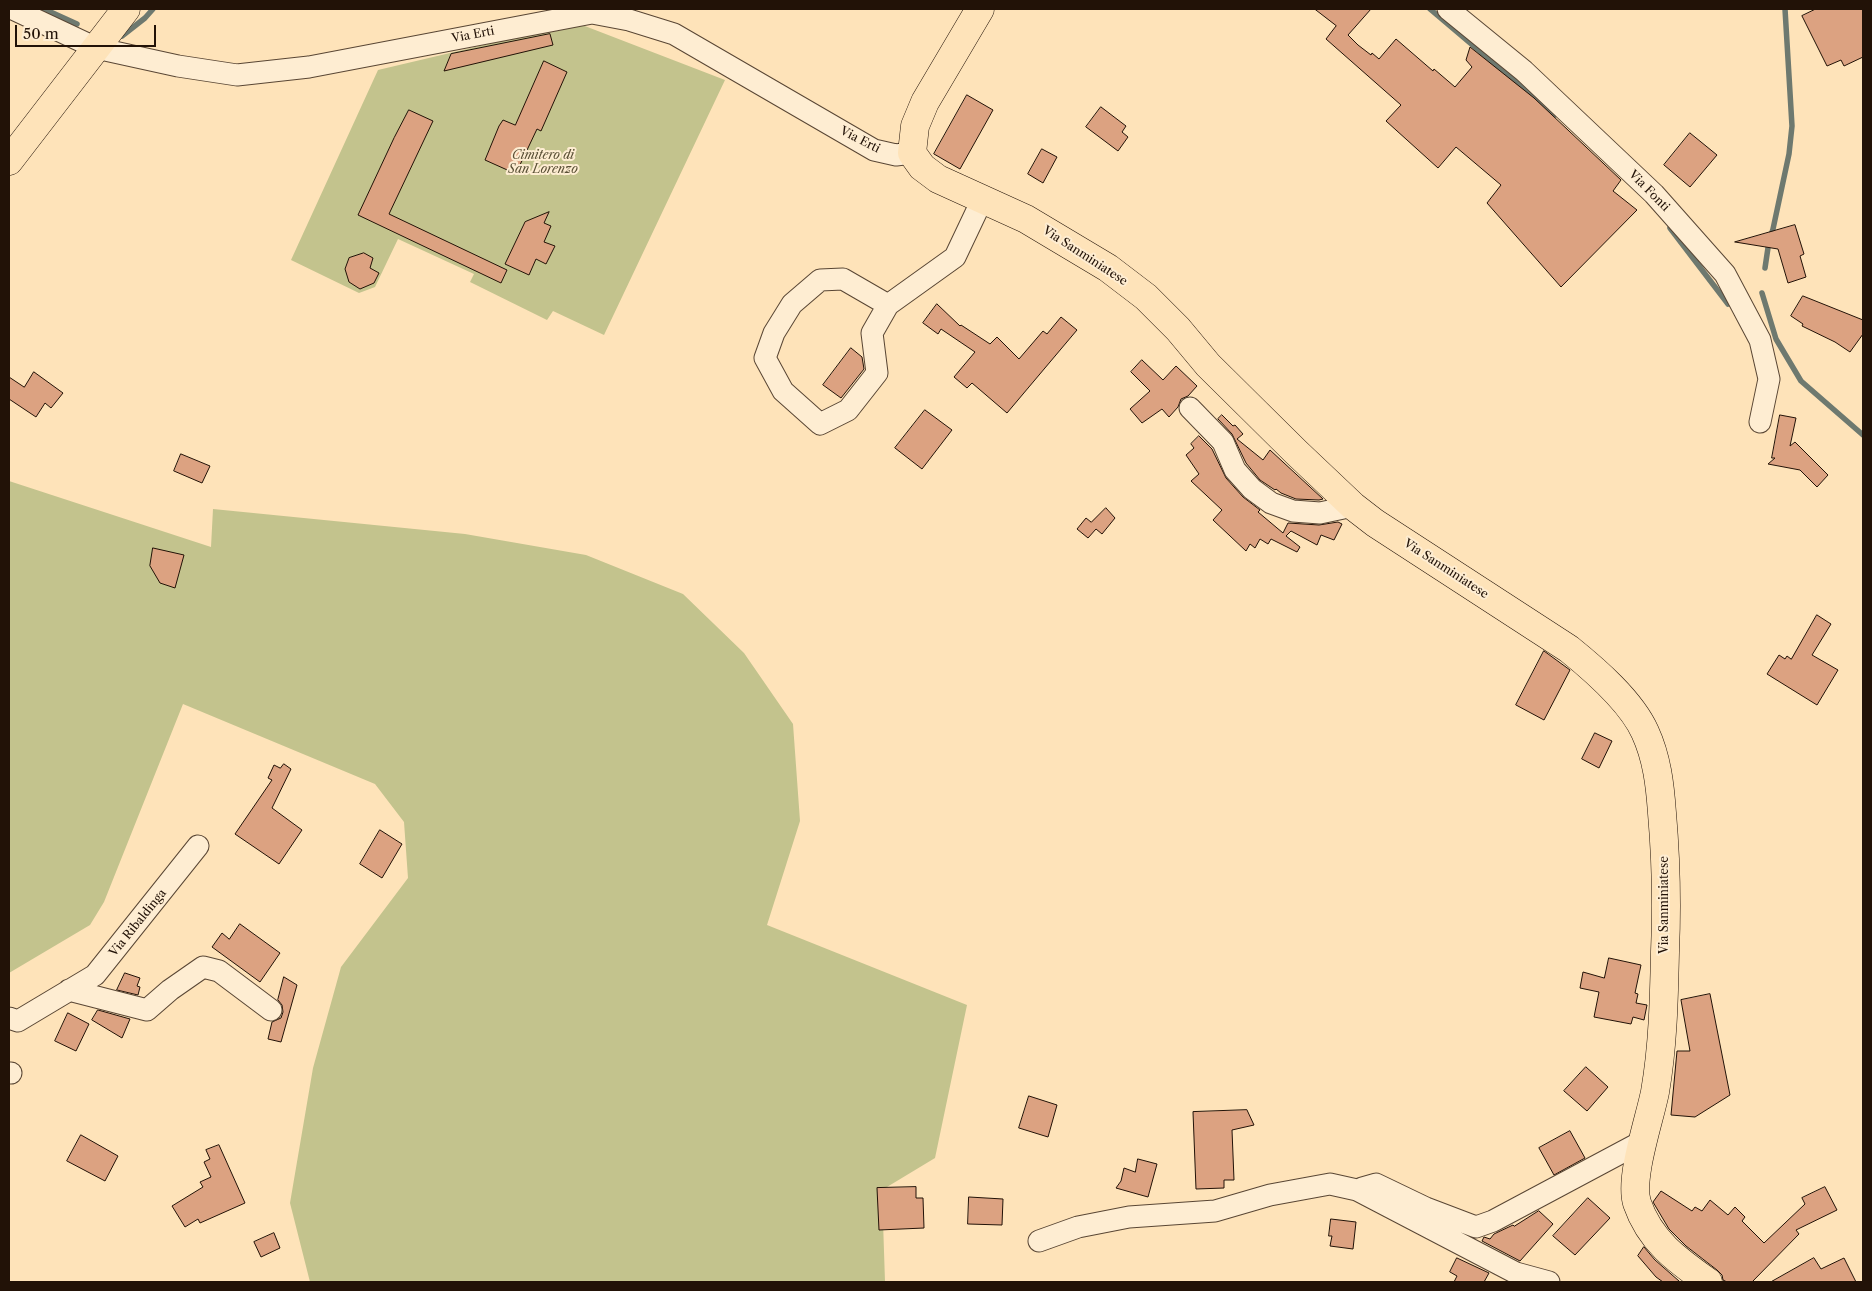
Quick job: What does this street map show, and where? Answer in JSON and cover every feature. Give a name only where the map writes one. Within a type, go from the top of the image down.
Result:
[{"type":"main road","points":[[9,161],[126,9]]},
{"type":"main road","points":[[912,153],[914,126],[925,102],[980,9]]},
{"type":"main road","name":"Via Sanminiatese","points":[[912,153],[922,167],[938,179],[1034,224],[1108,268],[1146,297],[1178,329],[1208,365],[1353,506],[1375,523],[1569,649],[1605,680],[1635,715],[1645,731],[1652,750],[1660,784],[1666,854],[1666,912],[1660,1051],[1655,1093],[1634,1189],[1636,1202],[1652,1234],[1674,1258],[1708,1282]]},
{"type":"street","name":"Via Erti","points":[[13,9],[96,48],[178,66],[238,75],[309,67],[592,13],[630,20],[674,34],[874,150],[896,155],[912,153]]},
{"type":"street","name":"Via Fonti","points":[[1448,9],[1524,71],[1654,194],[1725,274],[1760,340],[1770,379],[1760,422]]},
{"type":"street","points":[[888,305],[844,280],[820,280],[792,304],[774,333],[765,358],[783,391],[820,424],[848,410],[877,373],[872,333],[888,305],[955,257],[982,200]]},
{"type":"street","points":[[1190,408],[1223,442],[1235,470],[1252,489],[1271,503],[1293,511],[1320,513],[1353,506]]},
{"type":"street","name":"Via Ribaldinga","points":[[9,1018],[18,1021],[95,974],[198,846]]},
{"type":"street","points":[[69,990],[147,1010],[170,990],[203,968],[219,971],[270,1010]]},
{"type":"street","points":[[1357,1190],[1376,1184],[1426,1208],[1476,1227],[1493,1221],[1643,1141]]},
{"type":"street","points":[[1039,1240],[1078,1226],[1129,1217],[1215,1211],[1270,1195],[1330,1184],[1357,1190],[1516,1273],[1549,1282]]},
{"type":"green space","name":"Cimitero di San Lorenzo","points":[[577,23],[725,80],[604,335],[553,311],[547,320],[470,282],[474,274],[398,239],[375,287],[359,293],[291,260],[378,70]]},
{"type":"green space","points":[[9,481],[211,547],[213,509],[465,534],[586,555],[683,594],[744,653],[793,724],[800,821],[767,925],[967,1005],[935,1158],[882,1190],[885,1282],[310,1282],[290,1203],[313,1068],[341,967],[408,878],[404,822],[375,784],[183,704],[104,902],[90,925],[9,973]]},
{"type":"building","points":[[1315,9],[1371,9],[1348,35],[1358,45],[1379,59],[1396,39],[1455,87],[1472,67],[1466,60],[1470,47],[1534,98],[1621,180],[1613,191],[1637,210],[1561,287],[1487,203],[1501,185],[1456,147],[1438,168],[1386,121],[1401,105],[1326,39],[1336,26]]},
{"type":"building","points":[[1816,9],[1863,9],[1863,57],[1844,66],[1841,60],[1827,66],[1802,16]]},
{"type":"building","points":[[550,34],[553,45],[444,71],[451,54]]},
{"type":"building","points":[[544,61],[567,72],[541,131],[537,129],[519,167],[517,167],[514,173],[485,160],[503,120],[515,125]]},
{"type":"building","points":[[967,95],[993,110],[960,169],[934,154]]},
{"type":"building","points":[[1101,107],[1126,126],[1122,132],[1128,137],[1118,151],[1086,127]]},
{"type":"building","points":[[409,110],[433,121],[389,214],[507,270],[501,283],[358,215]]},
{"type":"building","points":[[1690,133],[1717,155],[1690,187],[1664,165]]},
{"type":"building","points":[[1042,149],[1057,157],[1043,183],[1028,174]]},
{"type":"building","points":[[549,212],[544,223],[551,226],[544,242],[555,246],[546,264],[536,259],[529,275],[505,264],[525,222]]},
{"type":"building","points":[[1795,225],[1804,254],[1800,256],[1806,277],[1788,283],[1778,249],[1735,242]]},
{"type":"building","points":[[364,253],[373,258],[370,268],[379,273],[374,283],[360,289],[349,282],[345,269],[349,258]]},
{"type":"building","points":[[1803,296],[1863,320],[1863,334],[1850,352],[1835,342],[1802,326],[1803,324],[1791,316]]},
{"type":"building","points":[[937,304],[960,326],[990,344],[997,337],[1019,359],[1043,331],[1047,334],[1061,317],[1077,330],[1007,413],[972,383],[967,388],[954,377],[975,352],[941,329],[938,334],[923,323]]},
{"type":"building","points":[[851,348],[862,357],[864,369],[841,398],[823,385]]},
{"type":"building","points":[[1142,360],[1163,380],[1176,366],[1197,386],[1188,396],[1181,399],[1178,407],[1169,417],[1162,409],[1142,423],[1130,409],[1150,391],[1131,372]]},
{"type":"building","points":[[34,372],[63,393],[51,408],[45,403],[36,417],[9,399],[9,377],[24,387]]},
{"type":"building","points":[[925,410],[952,430],[922,469],[895,448]]},
{"type":"building","points":[[1222,415],[1243,434],[1237,439],[1263,460],[1270,450],[1323,499],[1296,499],[1275,490],[1260,480],[1246,463],[1232,434],[1218,419]]},
{"type":"building","points":[[1780,415],[1796,418],[1790,446],[1795,442],[1828,475],[1817,487],[1800,470],[1768,464],[1775,458],[1772,458]]},
{"type":"building","points":[[1199,436],[1212,449],[1226,478],[1243,497],[1260,510],[1258,512],[1283,533],[1288,523],[1319,525],[1338,522],[1342,524],[1334,540],[1321,535],[1317,545],[1291,531],[1286,536],[1300,547],[1297,552],[1271,539],[1268,544],[1260,539],[1255,548],[1250,544],[1246,551],[1213,520],[1222,510],[1191,481],[1199,474],[1186,455],[1194,448],[1191,444]]},
{"type":"building","points":[[181,454],[210,466],[202,483],[174,471]]},
{"type":"building","points":[[1106,508],[1115,518],[1102,534],[1096,529],[1088,538],[1077,529],[1086,518],[1091,522]]},
{"type":"building","points":[[153,548],[184,555],[175,588],[160,583],[150,566]]},
{"type":"building","points":[[1817,615],[1831,624],[1812,655],[1838,670],[1817,705],[1767,674],[1779,655],[1785,659],[1787,656],[1791,659]]},
{"type":"building","points":[[1544,651],[1570,670],[1544,720],[1516,705]]},
{"type":"building","points":[[1595,733],[1612,741],[1599,768],[1582,759]]},
{"type":"building","points":[[284,764],[291,769],[272,808],[302,830],[279,864],[235,834],[272,780],[268,778],[274,765],[280,768]]},
{"type":"building","points":[[380,830],[402,844],[382,878],[360,864]]},
{"type":"building","points":[[240,924],[280,953],[260,982],[212,947],[222,933],[229,939]]},
{"type":"building","points":[[1609,958],[1641,965],[1635,993],[1638,994],[1636,1003],[1647,1005],[1644,1020],[1633,1017],[1631,1024],[1594,1017],[1599,992],[1580,988],[1583,972],[1604,978]]},
{"type":"building","points":[[125,973],[140,978],[137,986],[140,987],[138,995],[117,990]]},
{"type":"building","points":[[284,977],[297,985],[281,1042],[268,1039],[272,1022],[281,1018],[283,1012],[282,1005],[278,1000]]},
{"type":"building","points":[[1710,994],[1730,1095],[1695,1117],[1671,1115],[1677,1051],[1690,1051],[1681,1000]]},
{"type":"building","points":[[98,1010],[130,1019],[122,1038],[92,1020]]},
{"type":"building","points":[[68,1013],[89,1024],[76,1051],[55,1041]]},
{"type":"building","points":[[1586,1067],[1608,1087],[1587,1111],[1564,1091]]},
{"type":"building","points":[[1029,1096],[1057,1105],[1048,1137],[1019,1128]]},
{"type":"building","points":[[1247,1110],[1254,1125],[1232,1130],[1234,1180],[1224,1180],[1224,1188],[1196,1189],[1193,1112]]},
{"type":"building","points":[[1570,1131],[1585,1158],[1554,1175],[1539,1148]]},
{"type":"building","points":[[81,1135],[118,1156],[105,1181],[67,1161]]},
{"type":"building","points":[[219,1145],[245,1203],[200,1223],[198,1219],[185,1227],[172,1206],[203,1187],[200,1182],[211,1177],[204,1162],[210,1159],[206,1150]]},
{"type":"building","points":[[1138,1159],[1157,1164],[1148,1197],[1116,1188],[1121,1181],[1124,1168],[1135,1172]]},
{"type":"building","points":[[916,1187],[916,1198],[923,1198],[924,1228],[879,1230],[877,1188]]},
{"type":"building","points":[[1825,1187],[1837,1210],[1796,1230],[1799,1234],[1752,1282],[1727,1282],[1723,1280],[1722,1275],[1717,1270],[1686,1246],[1669,1229],[1653,1202],[1661,1191],[1692,1211],[1695,1207],[1702,1211],[1710,1200],[1728,1215],[1735,1207],[1745,1217],[1742,1221],[1764,1243],[1805,1204],[1802,1198]]},
{"type":"building","points":[[969,1197],[1003,1199],[1002,1225],[968,1224]]},
{"type":"building","points":[[1588,1198],[1610,1218],[1575,1255],[1553,1236]]},
{"type":"building","points":[[1539,1211],[1553,1224],[1520,1261],[1482,1241],[1484,1237],[1490,1239],[1494,1234],[1514,1226]]},
{"type":"building","points":[[1331,1219],[1356,1222],[1353,1249],[1330,1246],[1332,1236],[1329,1236]]},
{"type":"building","points":[[274,1233],[280,1248],[261,1257],[254,1242]]},
{"type":"building","points":[[1644,1247],[1678,1282],[1663,1282],[1656,1277],[1638,1256]]},
{"type":"building","points":[[1457,1258],[1489,1273],[1484,1282],[1454,1282],[1457,1276],[1450,1272]]},
{"type":"building","points":[[1814,1258],[1821,1269],[1844,1258],[1856,1282],[1771,1282]]},
{"type":"waterway","points":[[44,9],[77,24]]},
{"type":"waterway","points":[[122,36],[145,18],[153,9]]},
{"type":"waterway","points":[[1430,9],[1555,115]]},
{"type":"waterway","points":[[1765,268],[1769,241],[1789,154],[1792,126],[1785,9]]},
{"type":"waterway","points":[[1670,228],[1728,304]]},
{"type":"waterway","points":[[1762,293],[1776,339],[1801,381],[1863,435]]}]
